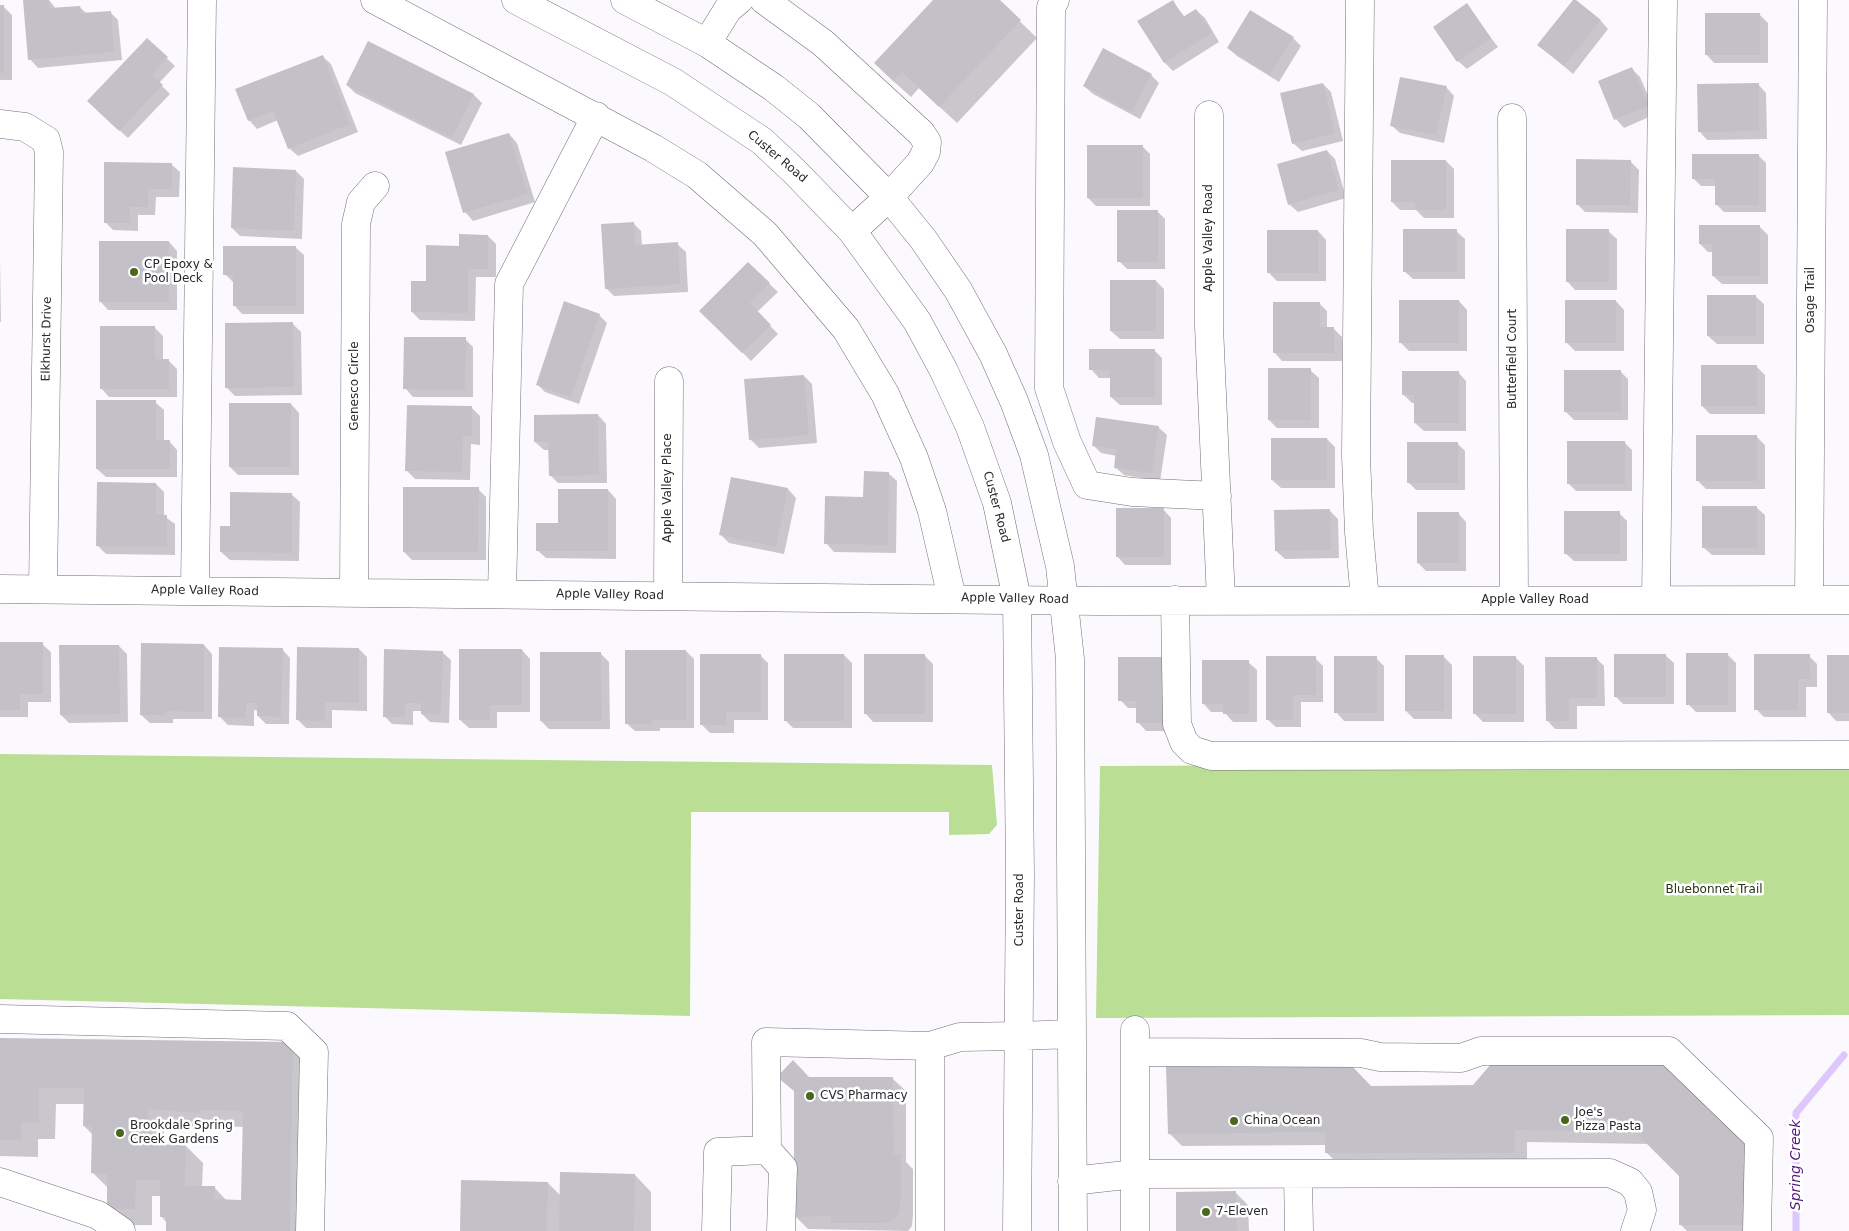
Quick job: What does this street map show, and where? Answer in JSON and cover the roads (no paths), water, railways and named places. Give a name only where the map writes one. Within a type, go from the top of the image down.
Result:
[{"type":"street","points":[[195,590],[202,0]]},
{"type":"street","points":[[376,0],[653,148],[697,175],[765,234],[846,329],[884,394],[914,458],[932,512],[952,598]]},
{"type":"street","name":"Custer Road","points":[[516,0],[673,82],[762,141],[809,184],[852,230],[917,321],[943,369],[970,427],[997,503],[1017,599],[1020,686],[1017,1231]]},
{"type":"street","points":[[625,0],[707,43],[774,88],[809,116],[889,196],[923,239],[958,290],[993,354],[1014,401],[1034,455],[1048,507],[1065,600],[1070,692],[1070,1034],[1073,1231]]},
{"type":"street","points":[[707,43],[728,8],[739,0]]},
{"type":"street","points":[[764,0],[823,43],[922,132],[927,142],[926,152],[920,163],[889,196],[852,230]]},
{"type":"street","points":[[1055,0],[1051,7],[1049,388],[1067,442],[1087,485],[1132,492],[1216,496]]},
{"type":"street","points":[[1360,0],[1356,456],[1359,532],[1365,600]]},
{"type":"street","points":[[1656,600],[1663,0]]},
{"type":"street","name":"Osage Trail","points":[[1809,600],[1813,0]]},
{"type":"street","name":"Apple Valley Road","points":[[1209,115],[1209,326],[1220,600]]},
{"type":"street","points":[[502,594],[509,284],[596,116]]},
{"type":"street","name":"Butterfield Court","points":[[1512,118],[1514,600]]},
{"type":"street","name":"Elkhurst Drive","points":[[0,124],[25,127],[46,140],[49,152],[43,589]]},
{"type":"street","name":"Genesco Circle","points":[[354,592],[356,224],[361,202],[375,186]]},
{"type":"street","name":"Apple Valley Place","points":[[668,595],[669,381]]},
{"type":"street","name":"Apple Valley Road","points":[[0,589],[1065,600],[1849,600]]},
{"type":"street","points":[[1175,600],[1177,724],[1184,742],[1192,750],[1211,756],[1849,755]]},
{"type":"street","points":[[0,1019],[287,1026],[314,1052],[310,1231]]},
{"type":"street","points":[[781,1231],[783,1168],[766,1150],[766,1042],[930,1046],[960,1037],[1070,1034]]},
{"type":"street","points":[[1135,1231],[1135,1041],[1361,1054],[1380,1057],[1461,1058],[1481,1051],[1669,1051],[1759,1138],[1757,1231]]},
{"type":"street","points":[[930,1046],[930,1231]]},
{"type":"street","points":[[716,1231],[718,1152],[766,1150]]},
{"type":"street","points":[[1072,1181],[1135,1174],[1610,1173],[1630,1182],[1638,1192],[1642,1210],[1635,1231]]},
{"type":"street","points":[[1298,1174],[1299,1231]]},
{"type":"street","points":[[0,1182],[98,1215],[121,1231]]},
{"type":"waterway","name":"Spring Creek","points":[[1796,1231],[1796,1113],[1844,1055]]},
{"type":"place","name":"CP Epoxy & Pool Deck","points":[[134,272]]},
{"type":"place","name":"CVS Pharmacy","points":[[810,1096]]},
{"type":"place","name":"Joe's Pizza Pasta","points":[[1565,1120]]},
{"type":"place","name":"China Ocean","points":[[1234,1121]]},
{"type":"place","name":"Brookdale Spring Creek Gardens","points":[[120,1133]]},
{"type":"place","name":"7-Eleven","points":[[1206,1212]]},
{"type":"park label","name":"Bluebonnet Trail","points":[[1714,890]]}]
